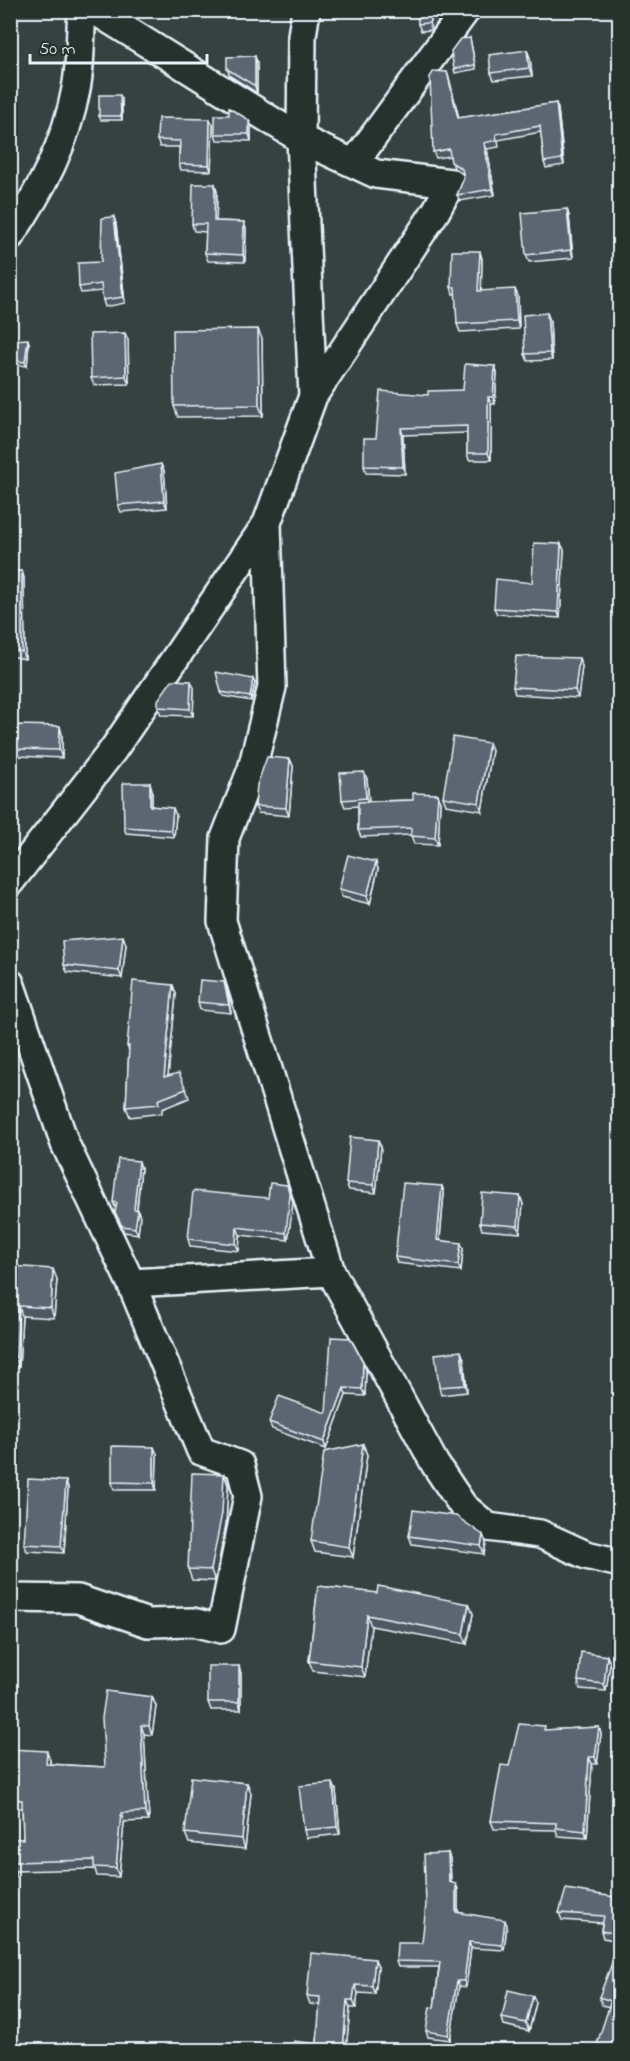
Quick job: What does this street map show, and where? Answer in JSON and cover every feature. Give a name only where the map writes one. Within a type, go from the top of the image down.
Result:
[{"type":"street","points":[[10,236],[42,188],[63,135],[76,89],[82,10]]},
{"type":"street","points":[[10,882],[113,750],[267,524],[313,396],[436,211],[451,183],[376,174],[301,139],[94,10]]},
{"type":"street","points":[[306,10],[302,36],[301,139],[313,396]]},
{"type":"street","points":[[354,164],[466,10]]},
{"type":"street","points":[[267,524],[272,687],[252,769],[225,838],[222,921],[331,1272],[435,1464],[463,1506],[488,1527],[540,1534],[586,1555],[620,1563]]},
{"type":"street","points":[[10,983],[65,1143],[131,1283],[201,1451],[240,1465],[248,1496],[221,1629],[193,1622],[148,1623],[78,1599],[10,1598]]},
{"type":"street","points":[[131,1283],[331,1272]]},
{"type":"building","points":[[417,10],[438,10],[429,23],[418,24]]},
{"type":"building","points":[[470,38],[475,65],[454,69],[451,51],[460,39]]},
{"type":"building","points":[[527,50],[529,68],[491,73],[489,55]]},
{"type":"building","points":[[255,56],[255,86],[227,69],[227,57]]},
{"type":"building","points":[[434,71],[447,72],[458,118],[556,103],[562,159],[544,162],[540,126],[496,134],[497,140],[484,143],[492,189],[457,195],[464,178],[462,169],[451,162],[449,149],[433,152],[430,77]]},
{"type":"building","points":[[99,95],[120,95],[121,116],[99,116]]},
{"type":"building","points":[[229,108],[249,120],[249,134],[215,134],[215,115],[229,115]]},
{"type":"building","points":[[158,118],[210,119],[209,165],[179,164],[180,141],[157,140]]},
{"type":"building","points":[[193,184],[215,184],[214,221],[244,222],[243,255],[205,253],[206,224],[192,224]]},
{"type":"building","points":[[567,209],[571,250],[526,255],[522,213]]},
{"type":"building","points":[[114,217],[123,297],[103,300],[101,284],[79,287],[78,263],[101,262],[102,218]]},
{"type":"building","points":[[452,251],[480,251],[478,291],[515,289],[517,321],[457,324],[455,287],[451,287]]},
{"type":"building","points":[[547,313],[550,353],[525,354],[523,315]]},
{"type":"building","points":[[258,329],[259,405],[174,406],[173,330]]},
{"type":"building","points":[[125,333],[126,376],[91,378],[90,334]]},
{"type":"building","points":[[28,339],[25,362],[10,360],[10,340]]},
{"type":"building","points":[[465,364],[495,366],[493,397],[488,397],[488,453],[467,453],[467,426],[401,428],[403,467],[364,466],[364,438],[376,438],[380,391],[428,395],[428,391],[463,390]]},
{"type":"building","points":[[161,464],[164,501],[118,505],[115,473]]},
{"type":"building","points":[[534,543],[561,544],[558,612],[494,608],[496,579],[532,583]]},
{"type":"building","points":[[22,571],[22,652],[10,649],[10,572]]},
{"type":"building","points":[[516,656],[579,658],[575,690],[513,687]]},
{"type":"building","points":[[216,672],[253,679],[250,697],[221,692]]},
{"type":"building","points":[[172,680],[191,681],[190,709],[158,707],[158,700]]},
{"type":"building","points":[[17,725],[60,726],[59,750],[16,749]]},
{"type":"building","points":[[453,737],[489,743],[479,803],[443,797]]},
{"type":"building","points":[[267,757],[290,759],[286,808],[255,806],[257,785]]},
{"type":"building","points":[[364,772],[366,798],[342,800],[340,773]]},
{"type":"building","points":[[123,783],[150,783],[150,806],[173,808],[171,830],[124,827]]},
{"type":"building","points":[[413,793],[438,794],[435,838],[411,836],[411,828],[358,830],[358,802],[413,800]]},
{"type":"building","points":[[348,855],[376,862],[367,896],[339,889]]},
{"type":"building","points":[[123,936],[119,971],[64,965],[62,941]]},
{"type":"building","points":[[200,980],[224,982],[229,1005],[198,1002]]},
{"type":"building","points":[[133,981],[173,985],[164,1077],[179,1073],[186,1089],[158,1100],[159,1104],[126,1107],[129,1046],[127,1046]]},
{"type":"building","points":[[350,1137],[378,1140],[374,1185],[346,1183]]},
{"type":"building","points":[[118,1159],[139,1161],[134,1209],[138,1210],[135,1228],[122,1226],[115,1212],[117,1203],[113,1202]]},
{"type":"building","points":[[270,1183],[287,1185],[290,1195],[286,1233],[237,1227],[236,1244],[188,1239],[193,1191],[268,1198]]},
{"type":"building","points":[[403,1183],[442,1186],[437,1240],[461,1243],[458,1265],[395,1257]]},
{"type":"building","points":[[482,1193],[520,1196],[518,1226],[480,1223]]},
{"type":"building","points":[[10,1266],[53,1269],[51,1308],[19,1306],[16,1357],[10,1355]]},
{"type":"building","points":[[331,1337],[350,1338],[363,1362],[362,1389],[344,1388],[324,1442],[269,1422],[279,1396],[326,1413]]},
{"type":"building","points":[[461,1351],[465,1385],[439,1387],[435,1354]]},
{"type":"building","points":[[363,1444],[349,1547],[311,1541],[324,1452]]},
{"type":"building","points":[[112,1446],[154,1447],[154,1483],[112,1482]]},
{"type":"building","points":[[192,1473],[224,1474],[222,1513],[211,1570],[188,1569]]},
{"type":"building","points":[[28,1479],[66,1481],[61,1546],[24,1544]]},
{"type":"building","points":[[413,1510],[456,1516],[483,1535],[481,1546],[409,1536]]},
{"type":"building","points":[[10,1517],[14,1529],[10,1531]]},
{"type":"building","points":[[318,1586],[377,1593],[378,1586],[469,1604],[463,1634],[367,1615],[361,1667],[309,1661]]},
{"type":"building","points":[[581,1652],[607,1656],[604,1684],[578,1681]]},
{"type":"building","points":[[208,1666],[239,1666],[239,1702],[208,1702]]},
{"type":"building","points":[[106,1691],[152,1697],[149,1726],[141,1725],[145,1812],[121,1813],[116,1868],[94,1867],[94,1860],[12,1862],[13,1934],[10,1934],[10,1839],[23,1839],[22,1800],[10,1799],[10,1749],[47,1751],[46,1764],[105,1767],[102,1718]]},
{"type":"building","points":[[519,1724],[545,1726],[544,1730],[599,1727],[595,1757],[589,1757],[585,1831],[556,1828],[556,1823],[491,1821],[501,1765],[509,1766]]},
{"type":"building","points":[[191,1777],[247,1783],[242,1839],[185,1833]]},
{"type":"building","points":[[333,1783],[337,1827],[304,1830],[299,1786]]},
{"type":"building","points":[[448,1853],[449,1882],[456,1884],[456,1912],[505,1920],[502,1945],[469,1942],[464,1981],[457,1981],[448,2035],[426,2031],[430,2007],[434,2008],[440,1962],[396,1961],[397,1943],[422,1943],[426,1904],[424,1854]]},
{"type":"building","points":[[566,1889],[620,1898],[620,1934],[601,1931],[604,1916],[559,1913]]},
{"type":"building","points":[[311,1953],[375,1959],[372,1986],[355,1985],[353,2000],[347,2000],[343,2050],[292,2050],[294,2041],[317,2044],[320,1997],[307,1996]]},
{"type":"building","points":[[612,1963],[620,1966],[620,2050],[595,2050],[611,2001],[599,1997]]},
{"type":"building","points":[[508,1990],[533,1996],[526,2023],[502,2018]]}]
